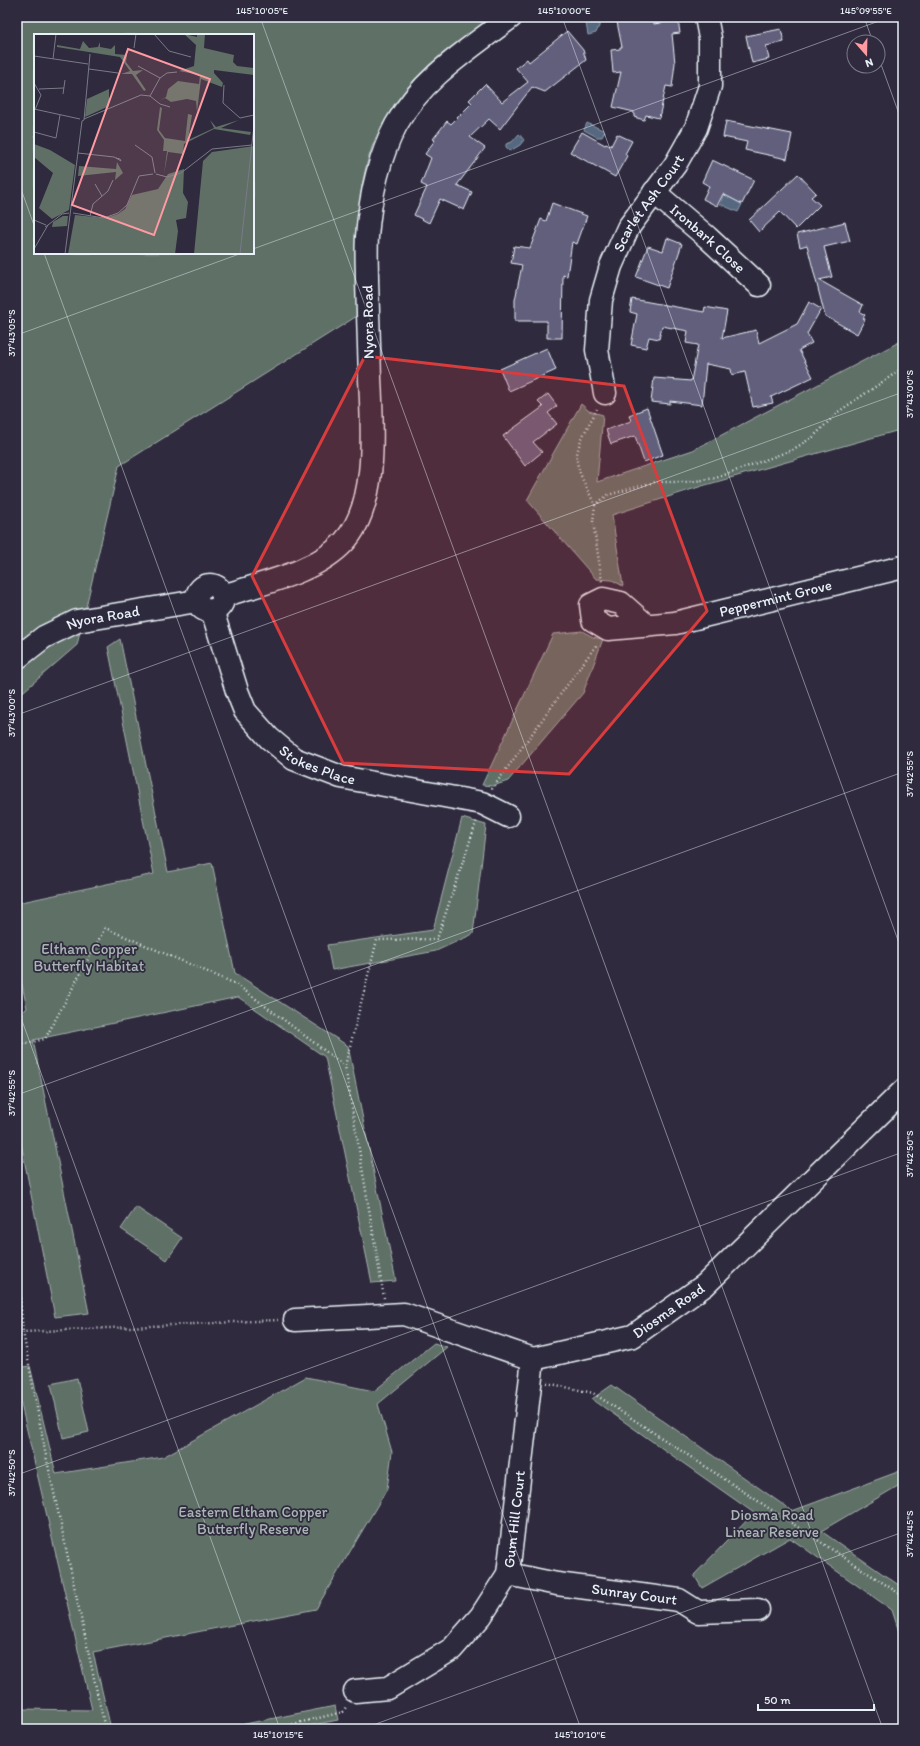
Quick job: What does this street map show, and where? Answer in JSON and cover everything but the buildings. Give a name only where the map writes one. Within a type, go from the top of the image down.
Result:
[{"type":"street","name":"Nyora Road","points":[[17,658],[44,637],[78,621],[211,602],[312,566],[327,557],[344,542],[356,524],[364,503],[372,447],[367,237],[372,195],[383,153],[397,124],[414,99],[432,79],[511,17]]},
{"type":"street","name":"Scarlet Ash Court","points":[[605,394],[596,350],[601,300],[611,266],[628,228],[675,165],[696,128],[710,86],[710,38],[706,17]]},
{"type":"street","name":"Ironbark Close","points":[[654,192],[707,237],[759,285]]},
{"type":"street","name":"Peppermint Grove","points":[[608,629],[675,623],[903,567]]},
{"type":"street","points":[[608,629],[593,620],[591,605],[603,599],[621,603],[646,626]]},
{"type":"street","name":"Stokes Place","points":[[211,602],[237,691],[245,711],[269,738],[294,759],[341,777],[482,803],[508,816]]},
{"type":"street","name":"Diosma Road","points":[[533,1359],[633,1336],[705,1285],[903,1091]]},
{"type":"street","points":[[294,1320],[404,1314],[533,1359]]},
{"type":"street","name":"Gum Hill Court","points":[[355,1691],[388,1688],[452,1649],[481,1616],[508,1574],[533,1359]]},
{"type":"street","name":"Sunray Court","points":[[508,1574],[557,1584],[679,1600],[698,1612],[758,1610]]},
{"type":"path","points":[[595,505],[608,495],[655,482],[695,481],[716,478],[792,450],[813,437],[838,412],[903,368]]},
{"type":"path","points":[[603,599],[601,570],[593,521],[595,505],[579,469],[577,455],[582,440],[605,394]]},
{"type":"path","points":[[386,1315],[345,1066],[376,940],[437,939],[482,803],[608,629]]},
{"type":"path","points":[[17,1056],[18,1045],[45,1039],[105,928],[236,984],[345,1066]]},
{"type":"path","points":[[17,1262],[23,1332],[45,1451],[105,1729]]},
{"type":"path","points":[[23,1332],[294,1320]]},
{"type":"path","points":[[533,1359],[544,1382],[593,1393],[903,1596]]},
{"type":"path","points":[[273,1729],[343,1712],[355,1691]]},
{"type":"highlighted area","points":[[365,356],[624,386],[707,611],[569,774],[343,763],[252,576]]},
{"type":"green space","points":[[17,17],[492,17],[446,51],[420,74],[393,108],[376,137],[366,167],[359,209],[357,230],[357,316],[119,466],[77,645],[17,697]]},
{"type":"green space","points":[[903,340],[903,429],[702,486],[612,515],[623,586],[612,580],[596,579],[527,500],[581,404],[589,411],[603,415],[597,482],[693,450]]},
{"type":"green space","points":[[582,631],[593,637],[603,639],[583,693],[508,781],[493,786],[482,785],[553,634]]},
{"type":"green space","name":"Eltham Copper Butterfly Habitat","points":[[120,639],[168,872],[212,863],[235,973],[348,1046],[396,1281],[372,1283],[325,1057],[238,997],[33,1040],[89,1313],[55,1317],[17,1123],[17,1018],[27,1008],[17,962],[17,903],[154,874],[108,647]]},
{"type":"green space","points":[[462,818],[486,825],[473,934],[436,951],[332,970],[327,945],[433,930]]},
{"type":"green space","points":[[136,1207],[182,1238],[167,1260],[121,1229]]},
{"type":"green space","name":"Eastern Eltham Copper Butterfly Reserve","points":[[434,1343],[447,1347],[378,1404],[392,1452],[387,1489],[316,1609],[93,1652],[111,1729],[17,1729],[17,1709],[92,1710],[17,1387],[17,1368],[30,1366],[56,1474],[163,1457],[306,1377],[374,1391]]},
{"type":"green space","points":[[77,1378],[89,1432],[63,1438],[51,1384]]},
{"type":"green space","name":"Diosma Road Linear Reserve","points":[[612,1385],[792,1511],[903,1470],[903,1483],[821,1531],[903,1588],[903,1644],[892,1610],[790,1538],[702,1588],[694,1575],[754,1513],[592,1399]]},
{"type":"green space","points":[[335,1706],[338,1720],[292,1729],[220,1729]]},
{"type":"water","points":[[585,17],[597,17],[602,19],[596,33],[588,35]]},
{"type":"water","points":[[587,123],[605,131],[602,137],[597,137],[584,130]]},
{"type":"water","points":[[519,134],[524,140],[520,145],[510,151],[506,147],[506,144],[512,142]]},
{"type":"water","points":[[724,194],[742,204],[738,212],[720,204]]}]
